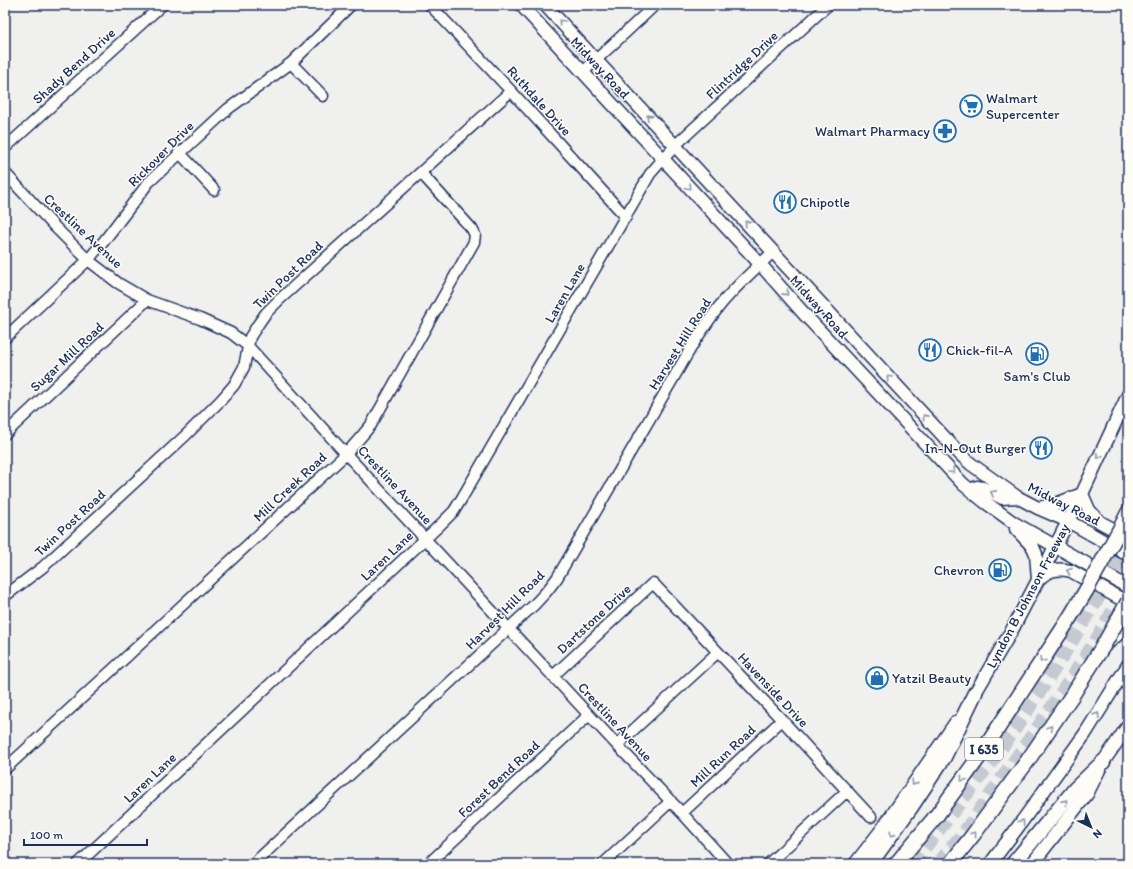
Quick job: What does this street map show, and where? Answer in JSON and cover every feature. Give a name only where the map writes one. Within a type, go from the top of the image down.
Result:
[{"type":"highway","name":"I 635","points":[[896,864],[937,815],[979,757],[1124,532],[1128,513]]},
{"type":"highway","name":"I 635","points":[[950,864],[1026,763],[1073,694],[1128,603]]},
{"type":"highway","points":[[1103,646],[1128,624]]},
{"type":"highway","points":[[870,864],[911,807],[944,757],[975,692]]},
{"type":"highway","points":[[1013,864],[1076,788],[1103,762]]},
{"type":"main road","name":"Midway Road","points":[[521,5],[896,413],[964,484],[1014,523],[1128,587]]},
{"type":"main road","name":"Midway Road","points":[[545,5],[958,453],[1017,497],[1068,521],[1128,555]]},
{"type":"main road","points":[[837,349],[851,337]]},
{"type":"main road","name":"Lyndon B Johnson Freeway","points":[[855,864],[883,828],[975,692],[1012,630],[1082,494],[1128,395]]},
{"type":"main road","points":[[896,413],[911,402]]},
{"type":"main road","points":[[971,490],[977,487],[983,488],[1002,498],[1017,497]]},
{"type":"main road","points":[[1038,508],[1056,504],[1082,494],[1088,510],[1100,522],[1124,532]]},
{"type":"main road","points":[[1008,518],[1033,547],[1036,554],[1038,580]]},
{"type":"main road","points":[[1038,580],[1045,573],[1054,570],[1062,569],[1071,571],[1128,603]]},
{"type":"main road","points":[[990,864],[1085,734],[1128,665]]},
{"type":"main road","points":[[1032,864],[1087,794],[1103,762],[1128,726]]},
{"type":"street","name":"Shady Bend Drive","points":[[5,148],[162,5]]},
{"type":"street","name":"Rickover Drive","points":[[5,338],[88,260],[149,182],[179,152],[228,109],[291,63],[351,5]]},
{"type":"street","name":"Ruthdale Drive","points":[[430,5],[626,217]]},
{"type":"street","points":[[583,72],[655,5]]},
{"type":"street","name":"Flintridge Drive","points":[[675,146],[828,5]]},
{"type":"street","points":[[291,63],[324,96]]},
{"type":"street","name":"Twin Post Road","points":[[5,596],[43,567],[186,435],[221,400],[234,385],[244,367],[250,337],[266,313],[511,91]]},
{"type":"street","name":"Laren Lane","points":[[78,864],[426,539],[454,511],[650,174],[675,146]]},
{"type":"street","points":[[179,152],[214,190]]},
{"type":"street","name":"Crestline Avenue","points":[[5,173],[88,260],[118,283],[147,300],[231,333],[248,346],[346,454],[728,864]]},
{"type":"street","name":"Mill Creek Road","points":[[5,769],[346,454],[371,425],[474,242],[475,235],[472,229],[421,173]]},
{"type":"street","name":"Harvest Hill Road","points":[[253,864],[509,628],[538,600],[557,578],[695,341],[722,303],[773,252]]},
{"type":"street","name":"Sugar Mill Road","points":[[5,434],[147,300]]},
{"type":"street","name":"Havenside Drive","points":[[653,583],[871,817]]},
{"type":"street","name":"Dartstone Drive","points":[[553,676],[653,583]]},
{"type":"street","points":[[617,745],[718,652]]},
{"type":"street","name":"Forest Bend Road","points":[[428,864],[589,715]]},
{"type":"street","name":"Mill Run Road","points":[[682,813],[782,720]]},
{"type":"street","points":[[768,864],[847,791]]},
{"type":"street","points":[[603,864],[671,802]]},
{"type":"tunnel","points":[[912,864],[994,758],[1030,707],[1128,548]]},
{"type":"tunnel","points":[[938,864],[966,830],[1052,707],[1094,644],[1128,585]]},
{"type":"place","name":"Walmart Supercenter","points":[[971,106]]},
{"type":"place","name":"Walmart Pharmacy","points":[[945,131]]},
{"type":"place","name":"Chipotle","points":[[785,202]]},
{"type":"place","name":"Chick-fil-A","points":[[930,350]]},
{"type":"place","name":"Sam's Club","points":[[1037,354]]},
{"type":"place","name":"In-N-Out Burger","points":[[1041,448]]},
{"type":"place","name":"Chevron","points":[[1000,570]]},
{"type":"place","name":"Yatzil Beauty","points":[[877,678]]}]
